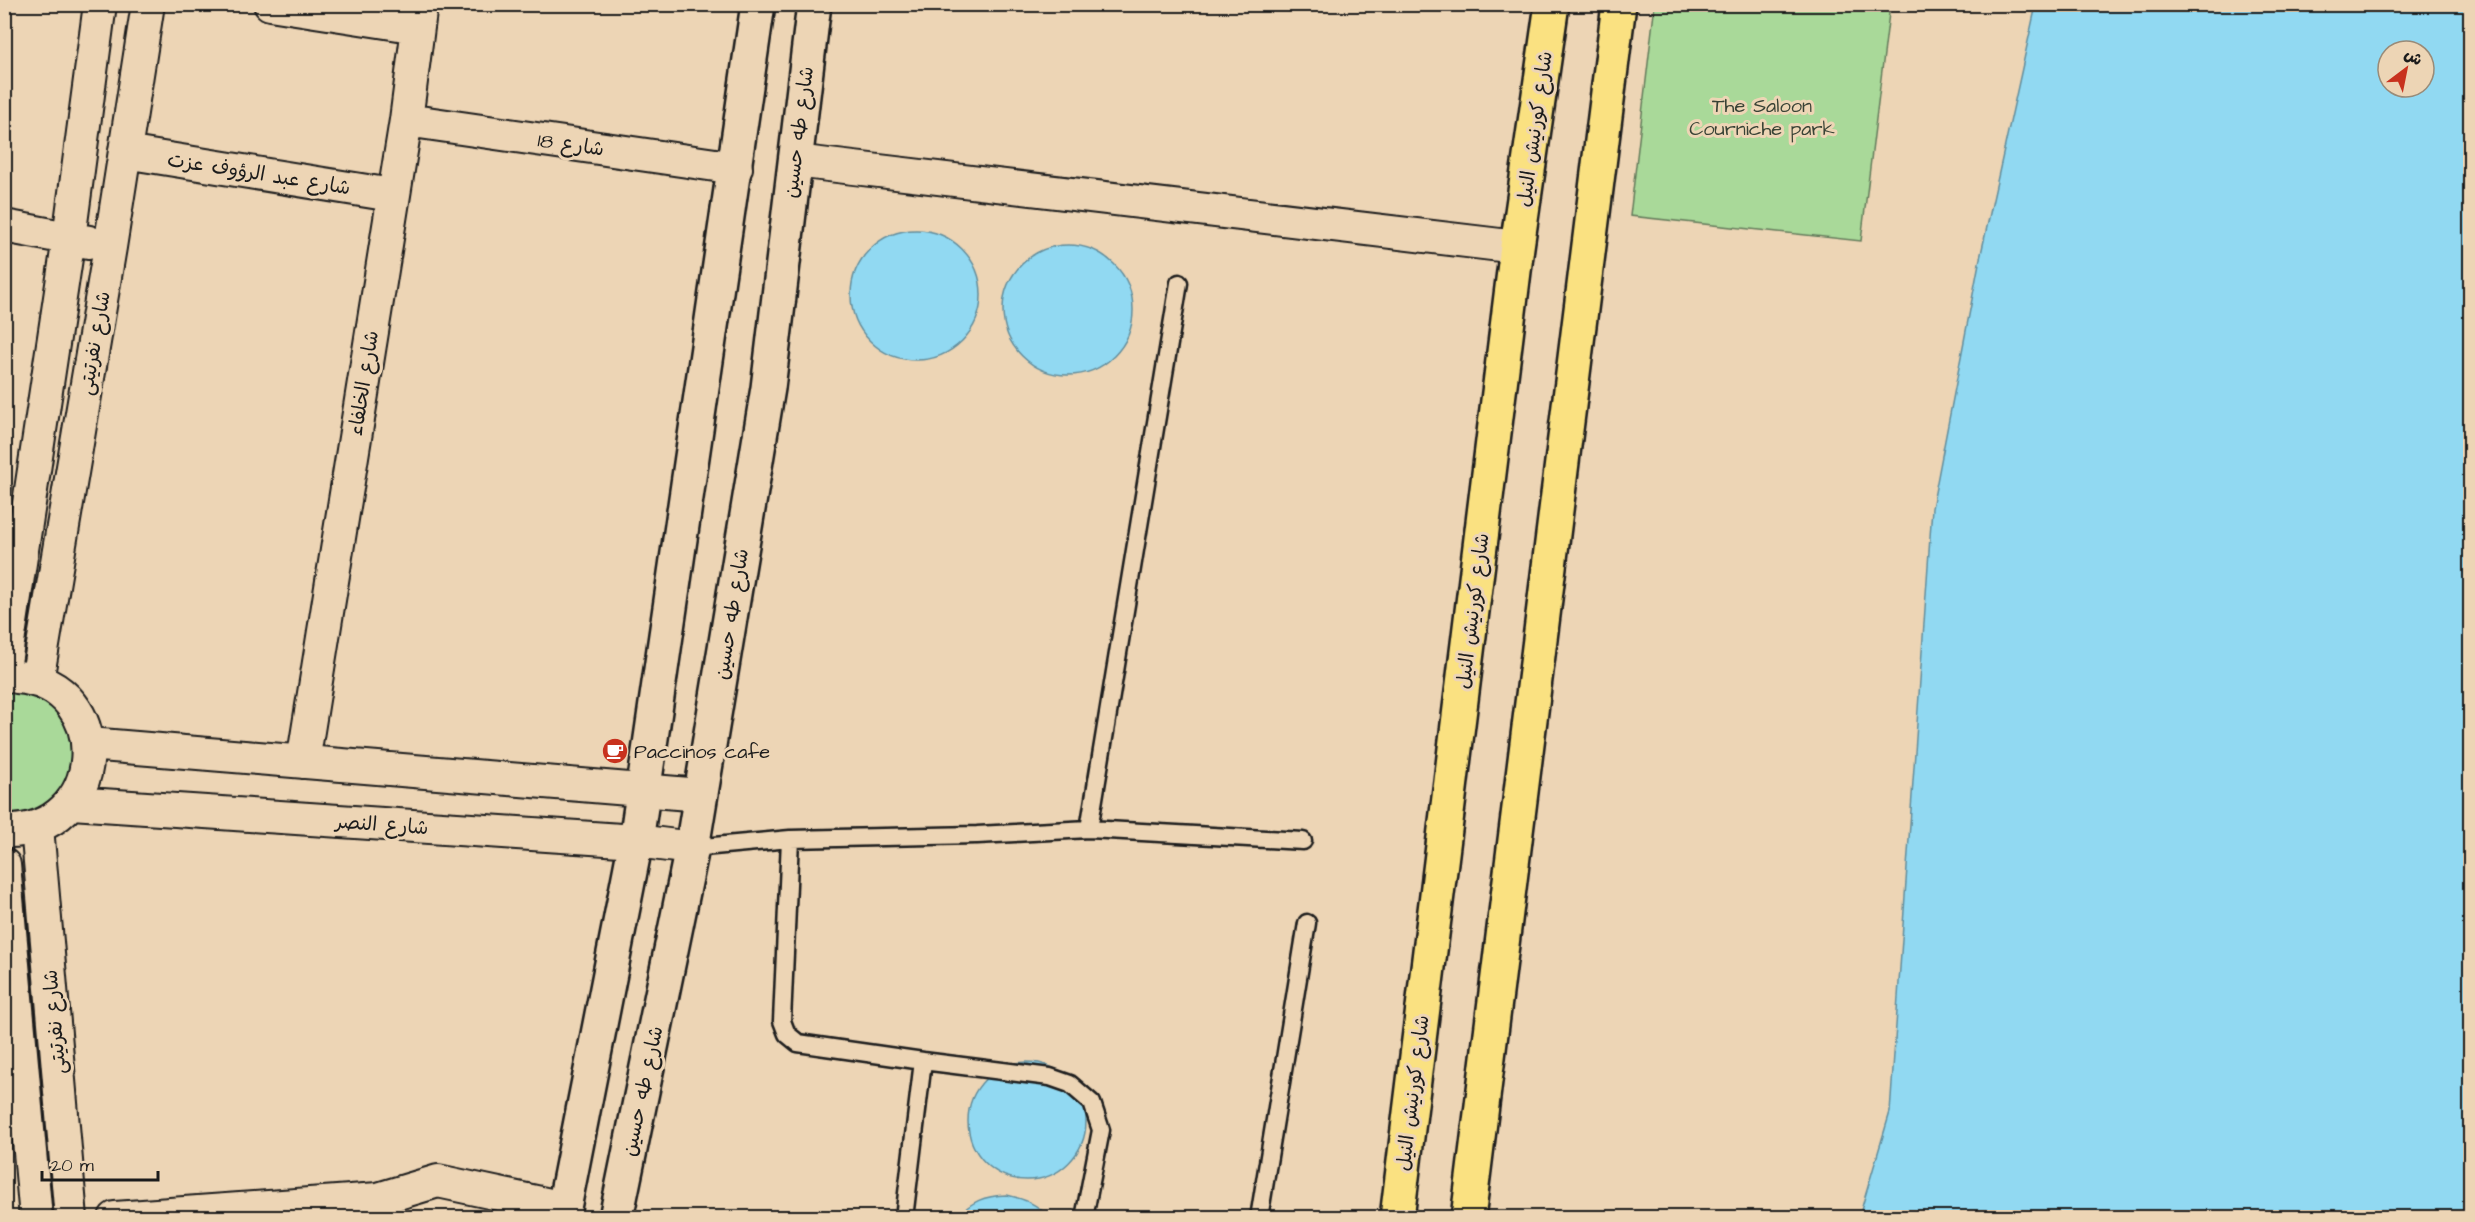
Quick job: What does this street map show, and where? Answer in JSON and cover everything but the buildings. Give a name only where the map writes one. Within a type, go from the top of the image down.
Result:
[{"type":"main road","points":[[563,1213],[636,841],[736,168],[758,4]]},
{"type":"main road","name":"شارع طه حسين","points":[[616,1218],[692,848],[768,388],[814,4]]},
{"type":"main road","name":"شارع كورنيش النيل","points":[[1397,1218],[1517,248],[1552,4]]},
{"type":"main road","points":[[1468,1218],[1619,4]]},
{"type":"street","name":"شارع نفرتيتى","points":[[4,669],[69,238],[100,4]]},
{"type":"street","name":"شارع نفرتيتى","points":[[37,681],[110,247],[148,4]]},
{"type":"street","points":[[270,4],[420,16]]},
{"type":"street","name":"شارع الخلفاء","points":[[303,762],[392,195],[406,120],[420,16]]},
{"type":"street","name":"شارع 18","points":[[406,120],[736,168]]},
{"type":"street","name":"شارع عبد الرؤوف عزت","points":[[125,152],[392,195]]},
{"type":"street","points":[[795,161],[1517,248]]},
{"type":"street","points":[[4,226],[110,247]]},
{"type":"street","points":[[4,676],[37,681],[56,690],[72,705],[83,724],[89,744],[88,765],[82,785],[72,803],[56,818],[37,827],[19,831],[4,831]]},
{"type":"street","points":[[89,744],[701,795]]},
{"type":"street","name":"شارع النصر","points":[[72,803],[636,841],[692,848]]},
{"type":"street","name":"شارع نفرتيتى","points":[[37,827],[71,1218]]},
{"type":"street","name":"شارع نفرتيتى","points":[[4,866],[12,1036],[36,1218]]},
{"type":"street","points":[[12,1036],[54,1031]]},
{"type":"street","points":[[115,1218],[378,1199],[438,1181],[563,1213]]},
{"type":"lane","points":[[1089,829],[1179,283]]},
{"type":"lane","points":[[692,848],[790,838],[977,835],[1089,829],[1303,841]]},
{"type":"lane","points":[[790,838],[782,1022],[787,1034],[798,1043],[1050,1077],[1070,1084],[1092,1103],[1101,1130],[1084,1218]]},
{"type":"lane","points":[[1259,1218],[1307,923]]},
{"type":"lane","points":[[904,1218],[923,1060]]},
{"type":"green space","name":"The Saloon Courniche park","points":[[1655,4],[1890,5],[1861,241],[1630,216]]},
{"type":"green space","points":[[4,685],[40,692],[68,716],[74,746],[65,789],[39,814],[5,820]]},
{"type":"water","points":[[2036,5],[2470,5],[2470,1217],[1859,1217],[1890,1112],[1932,508],[1979,263]]},
{"type":"water","points":[[916,230],[941,235],[962,249],[976,270],[981,295],[976,320],[962,341],[941,355],[916,360],[891,355],[870,341],[856,320],[851,295],[856,270],[870,249],[891,235]]},
{"type":"water","points":[[1068,245],[1093,250],[1114,264],[1128,285],[1133,310],[1128,335],[1114,356],[1093,370],[1068,375],[1043,370],[1022,356],[1008,335],[1003,310],[1008,285],[1022,264],[1043,250]]},
{"type":"water","points":[[1027,1062],[1050,1066],[1069,1079],[1082,1098],[1086,1121],[1082,1144],[1069,1163],[1050,1176],[1027,1180],[1004,1176],[985,1163],[972,1144],[968,1121],[972,1098],[985,1079],[1004,1066]]},
{"type":"water","points":[[1007,1195],[1030,1203],[1048,1217],[956,1217],[979,1200]]},
{"type":"place","name":"Paccinos cafe","points":[[615,751]]}]
